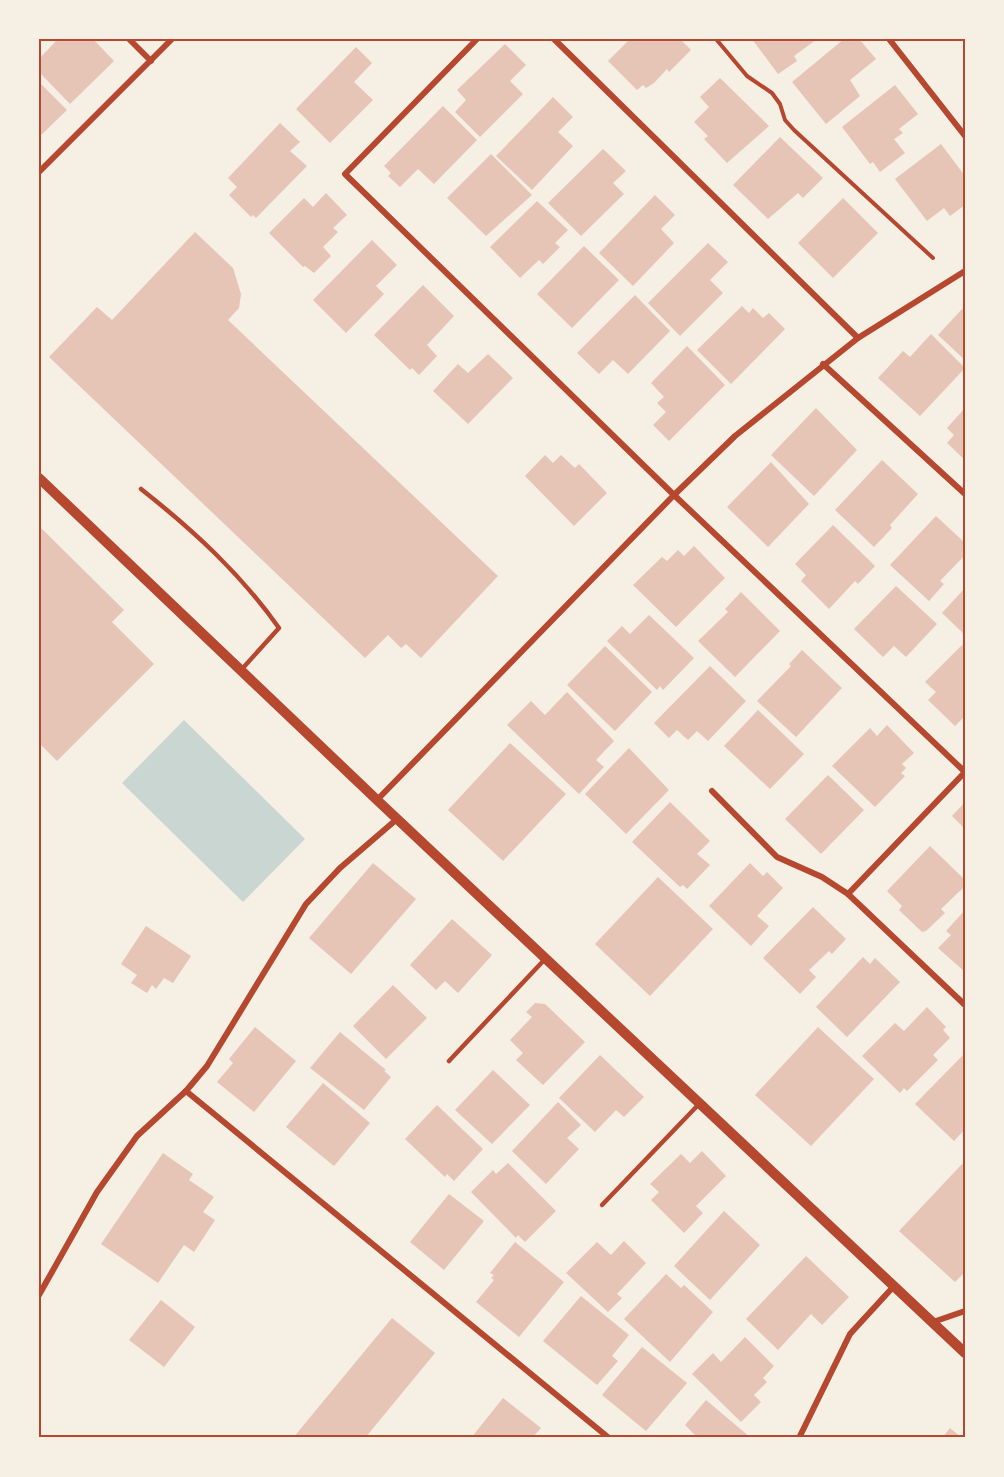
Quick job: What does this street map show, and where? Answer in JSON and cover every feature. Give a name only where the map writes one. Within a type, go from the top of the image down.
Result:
[{"type":"street","points":[[129,39],[151,60]]},
{"type":"street","points":[[39,172],[172,39]]},
{"type":"street","points":[[477,39],[345,174],[674,495],[965,772],[848,894]]},
{"type":"street","points":[[554,39],[858,338]]},
{"type":"street","points":[[889,39],[965,136]]},
{"type":"street","points":[[377,800],[674,495],[735,436],[858,338],[965,271]]},
{"type":"street","points":[[823,364],[965,494]]},
{"type":"street","points":[[39,478],[396,819],[965,1353]]},
{"type":"street","points":[[712,791],[777,857],[822,877],[848,894],[965,1005]]},
{"type":"street","points":[[39,1295],[97,1192],[137,1136],[186,1091],[207,1066],[306,904],[340,868],[396,819]]},
{"type":"street","points":[[186,1091],[609,1438]]},
{"type":"street","points":[[799,1438],[850,1334],[894,1286]]},
{"type":"street","points":[[933,1322],[965,1311]]},
{"type":"lane","points":[[141,489],[192,529],[254,593],[279,628],[240,670]]},
{"type":"lane","points":[[449,1061],[546,958]]},
{"type":"lane","points":[[602,1205],[700,1102]]},
{"type":"path","points":[[716,39],[747,76],[772,93],[780,104],[785,120],[812,148],[872,199],[954,278]]},
{"type":"shaded area","points":[[184,720],[305,839],[243,902],[122,783]]},
{"type":"building","points":[[58,39],[93,39],[114,61],[70,104],[39,72],[39,59]]},
{"type":"building","points":[[630,39],[680,39],[691,50],[669,72],[667,69],[654,83],[646,88],[643,85],[637,90],[608,61]]},
{"type":"building","points":[[752,39],[817,39],[794,56],[797,61],[778,74]]},
{"type":"building","points":[[844,39],[859,39],[876,59],[850,80],[860,96],[826,124],[792,82]]},
{"type":"building","points":[[505,44],[526,65],[510,81],[523,94],[480,137],[455,112],[466,100],[457,90]]},
{"type":"building","points":[[356,47],[372,63],[354,82],[373,100],[330,143],[296,109]]},
{"type":"building","points":[[720,78],[769,126],[727,163],[704,139],[708,136],[694,122],[709,107],[700,97]]},
{"type":"building","points":[[39,82],[67,110],[39,137]]},
{"type":"building","points":[[895,85],[918,114],[899,129],[903,133],[894,139],[905,153],[880,172],[873,162],[870,164],[842,127]]},
{"type":"building","points":[[553,97],[573,117],[558,132],[573,146],[532,190],[496,156]]},
{"type":"building","points":[[443,106],[477,140],[434,184],[418,169],[400,187],[388,176],[391,173],[384,166]]},
{"type":"building","points":[[280,123],[300,142],[290,151],[307,166],[256,218],[253,215],[251,217],[229,195],[237,187],[228,178]]},
{"type":"building","points":[[780,137],[823,178],[803,198],[798,193],[768,219],[733,185]]},
{"type":"building","points":[[941,144],[965,176],[965,205],[950,216],[944,208],[927,221],[895,179]]},
{"type":"building","points":[[603,149],[626,171],[613,183],[624,194],[581,236],[548,203]]},
{"type":"building","points":[[491,154],[532,195],[486,236],[447,198]]},
{"type":"building","points":[[326,193],[347,215],[333,228],[338,232],[323,247],[331,256],[314,273],[305,266],[303,267],[269,233],[304,198],[313,207]]},
{"type":"building","points":[[655,195],[675,215],[661,229],[674,243],[633,286],[599,253]]},
{"type":"building","points":[[843,198],[878,233],[833,278],[798,243]]},
{"type":"building","points":[[537,201],[568,230],[555,243],[560,247],[543,264],[539,260],[520,278],[490,247]]},
{"type":"building","points":[[195,232],[233,268],[241,294],[239,308],[228,320],[498,576],[421,658],[406,644],[401,648],[388,635],[365,658],[49,357],[97,307],[112,320]]},
{"type":"building","points":[[372,240],[397,265],[376,286],[384,294],[346,333],[313,300]]},
{"type":"building","points":[[708,243],[728,262],[710,280],[723,293],[680,336],[648,303]]},
{"type":"building","points":[[584,246],[619,280],[572,328],[537,294]]},
{"type":"building","points":[[423,285],[454,316],[427,345],[437,356],[419,375],[412,368],[410,370],[374,335]]},
{"type":"building","points":[[635,295],[670,331],[628,374],[613,360],[599,374],[577,353]]},
{"type":"building","points":[[742,306],[749,313],[753,308],[763,318],[769,313],[785,329],[731,384],[697,350]]},
{"type":"building","points":[[962,309],[965,311],[965,360],[938,335]]},
{"type":"building","points":[[931,334],[965,368],[920,416],[878,378],[903,351],[910,357]]},
{"type":"building","points":[[687,346],[725,385],[669,441],[653,425],[666,412],[657,403],[664,397],[651,383]]},
{"type":"building","points":[[488,354],[513,378],[468,424],[433,391],[458,364],[468,373]]},
{"type":"building","points":[[816,408],[857,450],[814,496],[771,455]]},
{"type":"building","points":[[965,408],[965,460],[947,443],[954,435],[947,428]]},
{"type":"building","points":[[545,455],[553,463],[561,455],[575,468],[579,464],[607,493],[574,526],[525,476]]},
{"type":"building","points":[[882,460],[918,494],[874,547],[835,510]]},
{"type":"building","points":[[771,462],[809,504],[768,547],[727,507]]},
{"type":"building","points":[[936,516],[965,543],[965,555],[940,581],[944,584],[929,601],[890,565]]},
{"type":"building","points":[[833,525],[875,566],[858,584],[855,581],[829,609],[801,581],[806,575],[795,564]]},
{"type":"building","points":[[39,526],[124,610],[112,622],[154,664],[57,761],[39,743]]},
{"type":"building","points":[[694,546],[725,578],[676,627],[633,585],[662,557],[667,561],[678,550],[684,556]]},
{"type":"building","points":[[896,586],[937,624],[906,657],[894,646],[883,657],[854,629]]},
{"type":"building","points":[[965,588],[965,635],[942,613]]},
{"type":"building","points":[[741,592],[780,631],[735,677],[698,641],[728,612],[725,609]]},
{"type":"building","points":[[649,615],[694,658],[663,690],[660,686],[657,690],[607,641],[622,626],[630,634]]},
{"type":"building","points":[[962,645],[965,647],[965,716],[955,726],[928,700],[936,692],[925,682]]},
{"type":"building","points":[[605,646],[652,692],[615,731],[567,685]]},
{"type":"building","points":[[802,650],[842,688],[796,737],[757,701],[791,666],[789,664]]},
{"type":"building","points":[[710,666],[746,701],[708,741],[697,731],[688,740],[677,730],[669,738],[654,723]]},
{"type":"building","points":[[567,692],[614,741],[596,760],[604,767],[579,794],[507,725],[531,701],[545,715]]},
{"type":"building","points":[[758,710],[804,754],[770,789],[724,746]]},
{"type":"building","points":[[887,725],[914,753],[902,764],[906,768],[901,773],[905,776],[875,807],[832,766],[870,728],[877,736]]},
{"type":"building","points":[[510,743],[566,794],[503,861],[448,810]]},
{"type":"building","points":[[629,748],[669,790],[626,834],[585,794]]},
{"type":"building","points":[[828,775],[864,810],[821,854],[785,819]]},
{"type":"building","points":[[670,802],[710,841],[697,854],[710,865],[687,889],[683,885],[680,887],[632,842]]},
{"type":"building","points":[[965,802],[965,829],[952,816]]},
{"type":"building","points":[[930,846],[965,880],[965,886],[941,909],[945,913],[922,932],[899,910],[902,906],[887,891]]},
{"type":"building","points":[[373,863],[416,899],[351,974],[309,938]]},
{"type":"building","points":[[750,863],[763,876],[767,872],[783,888],[757,916],[769,926],[751,946],[709,906]]},
{"type":"building","points":[[658,877],[713,929],[650,996],[595,944]]},
{"type":"building","points":[[813,907],[846,939],[832,954],[829,951],[809,970],[816,977],[800,994],[763,958]]},
{"type":"building","points":[[965,910],[965,972],[938,948],[951,935],[946,931]]},
{"type":"building","points":[[452,919],[492,955],[458,993],[445,981],[436,990],[410,965]]},
{"type":"building","points":[[146,926],[191,956],[173,983],[164,978],[156,989],[152,985],[147,993],[131,983],[137,975],[121,964]]},
{"type":"building","points":[[863,957],[870,964],[875,958],[900,982],[847,1037],[816,1007]]},
{"type":"building","points":[[393,985],[427,1018],[386,1059],[353,1026]]},
{"type":"building","points":[[535,1003],[545,1004],[585,1042],[543,1085],[516,1060],[523,1053],[510,1040],[532,1017],[526,1012]]},
{"type":"building","points":[[927,1007],[946,1027],[943,1030],[950,1038],[933,1055],[938,1060],[907,1091],[904,1088],[900,1093],[862,1056],[895,1023],[904,1031]]},
{"type":"building","points":[[255,1027],[296,1061],[254,1112],[217,1082],[233,1063],[229,1059]]},
{"type":"building","points":[[818,1027],[874,1079],[811,1146],[755,1095]]},
{"type":"building","points":[[340,1032],[386,1070],[384,1071],[391,1077],[364,1110],[310,1068]]},
{"type":"building","points":[[965,1053],[965,1129],[954,1141],[915,1104]]},
{"type":"building","points":[[600,1055],[644,1097],[624,1117],[616,1110],[595,1132],[559,1098]]},
{"type":"building","points":[[493,1070],[530,1105],[492,1144],[455,1110]]},
{"type":"building","points":[[323,1083],[370,1123],[334,1166],[286,1127]]},
{"type":"building","points":[[558,1102],[581,1125],[567,1138],[579,1149],[546,1184],[512,1151]]},
{"type":"building","points":[[437,1105],[483,1149],[454,1181],[447,1174],[445,1177],[405,1139]]},
{"type":"building","points":[[702,1151],[726,1176],[696,1206],[703,1213],[684,1233],[651,1200],[659,1192],[650,1184],[681,1154],[690,1163]]},
{"type":"building","points":[[163,1153],[193,1174],[189,1180],[214,1197],[203,1212],[215,1220],[194,1252],[184,1245],[158,1283],[101,1244]]},
{"type":"building","points":[[508,1163],[556,1211],[525,1242],[518,1235],[516,1238],[471,1192],[493,1170],[496,1174]]},
{"type":"building","points":[[962,1164],[965,1166],[965,1272],[955,1282],[899,1231]]},
{"type":"building","points":[[449,1194],[484,1221],[444,1270],[410,1242]]},
{"type":"building","points":[[724,1211],[760,1245],[710,1300],[674,1266]]},
{"type":"building","points":[[624,1241],[646,1263],[617,1294],[622,1298],[608,1312],[566,1273],[597,1242],[611,1255]]},
{"type":"building","points":[[515,1242],[564,1282],[519,1337],[476,1302],[494,1280],[491,1278],[494,1275],[490,1273]]},
{"type":"building","points":[[806,1256],[849,1297],[822,1325],[811,1314],[778,1350],[746,1319]]},
{"type":"building","points":[[666,1274],[681,1288],[684,1285],[713,1312],[670,1362],[624,1319]]},
{"type":"building","points":[[581,1296],[629,1335],[612,1356],[618,1361],[597,1385],[543,1341]]},
{"type":"building","points":[[161,1300],[195,1327],[164,1367],[129,1340]]},
{"type":"building","points":[[392,1318],[435,1353],[365,1438],[293,1438]]},
{"type":"building","points":[[745,1337],[774,1366],[763,1378],[767,1382],[754,1395],[761,1402],[741,1422],[692,1374],[713,1353],[721,1362]]},
{"type":"building","points":[[642,1347],[687,1383],[646,1431],[602,1395]]},
{"type":"building","points":[[503,1398],[541,1428],[532,1438],[471,1438]]},
{"type":"building","points":[[706,1400],[751,1438],[698,1438],[685,1425]]},
{"type":"building","points":[[950,1428],[962,1438],[942,1438]]}]
